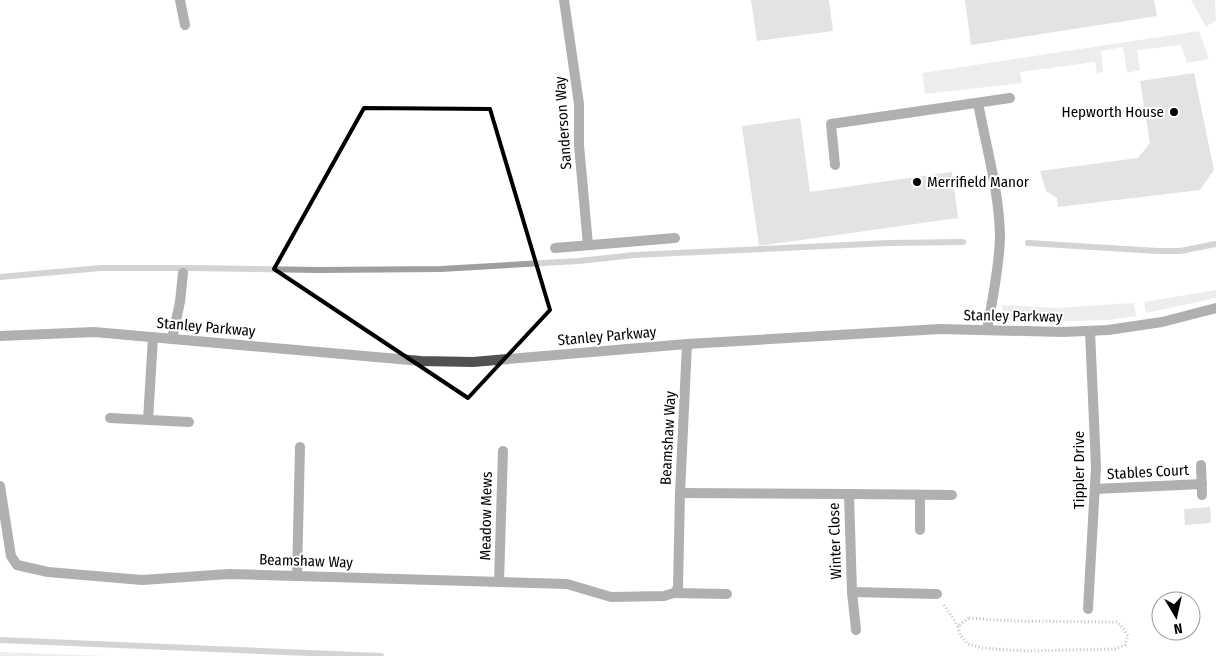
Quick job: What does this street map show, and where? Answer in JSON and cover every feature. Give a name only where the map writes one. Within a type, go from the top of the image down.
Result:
[{"type":"street","points":[[180,0],[185,25]]},
{"type":"street","name":"Sanderson Way","points":[[564,0],[578,104],[579,145],[588,245]]},
{"type":"street","points":[[835,165],[831,124],[1010,98]]},
{"type":"street","points":[[978,103],[997,204],[1000,237],[986,330]]},
{"type":"street","points":[[555,248],[675,238]]},
{"type":"street","points":[[172,339],[184,273]]},
{"type":"street","name":"Stanley Parkway","points":[[0,336],[94,332],[403,360],[473,362],[687,344],[940,329],[1090,331],[1136,327],[1216,308]]},
{"type":"street","name":"Tippler Drive","points":[[1088,609],[1095,489],[1090,331]]},
{"type":"street","points":[[148,420],[153,337]]},
{"type":"street","name":"Beamshaw Way","points":[[674,593],[678,588],[680,493],[687,344]]},
{"type":"street","points":[[110,418],[189,422]]},
{"type":"street","points":[[297,576],[300,447]]},
{"type":"street","name":"Meadow Mews","points":[[499,582],[503,451]]},
{"type":"street","name":"Stables Court","points":[[1201,465],[1202,495]]},
{"type":"street","name":"Stables Court","points":[[1095,489],[1202,484]]},
{"type":"street","name":"Beamshaw Way","points":[[0,486],[11,556],[17,565],[48,572],[142,580],[229,574],[567,584],[611,597],[664,596],[674,593],[727,594]]},
{"type":"street","name":"Winter Close","points":[[680,493],[952,495]]},
{"type":"street","name":"Winter Close","points":[[849,494],[852,592],[937,594]]},
{"type":"street","points":[[920,495],[920,530]]},
{"type":"street","points":[[852,592],[856,630]]},
{"type":"path","points":[[937,594],[958,626],[960,635],[968,644],[982,648],[1025,651],[1116,650],[1125,645],[1128,636],[1117,622],[1011,622],[969,618],[958,626]]},
{"type":"highlighted area","points":[[364,108],[490,109],[550,310],[468,398],[274,269]]},
{"type":"shaded area","points":[[1191,0],[1215,0],[1216,20],[1206,27]]},
{"type":"shaded area","points":[[1199,31],[1209,59],[1187,63],[1181,45],[1137,50],[1140,70],[1127,73],[1123,47],[1101,51],[1103,71],[1097,74],[1095,62],[1020,72],[1022,83],[925,94],[922,73]]},
{"type":"shaded area","points":[[1216,290],[1216,298],[1146,313],[1144,302]]},
{"type":"shaded area","points":[[1134,303],[1136,316],[1109,320],[1018,321],[1011,320],[1002,310],[1002,305],[1056,308]]},
{"type":"shaded area","points":[[0,652],[108,656],[0,656]]},
{"type":"building","points":[[751,0],[829,0],[833,31],[757,41]]},
{"type":"building","points":[[965,0],[1154,0],[1157,16],[971,45]]},
{"type":"building","name":"Hepworth House","points":[[1194,73],[1214,170],[1200,190],[1058,207],[1057,198],[1046,191],[1040,171],[1138,158],[1150,143],[1140,81]]},
{"type":"building","name":"Merrifield Manor","points":[[800,118],[810,192],[952,172],[958,218],[759,246],[742,126]]},
{"type":"building","points":[[1210,507],[1211,523],[1185,525],[1184,509]]},
{"type":"waterway","points":[[0,277],[101,268],[441,269],[579,261],[634,255],[889,243],[963,242]]},
{"type":"waterway","points":[[1028,243],[1158,251],[1180,251],[1216,244]]},
{"type":"waterway","points":[[0,640],[381,656]]},
{"type":"place","name":"Hepworth House","points":[[1174,112]]},
{"type":"place","name":"Merrifield Manor","points":[[917,182]]}]
